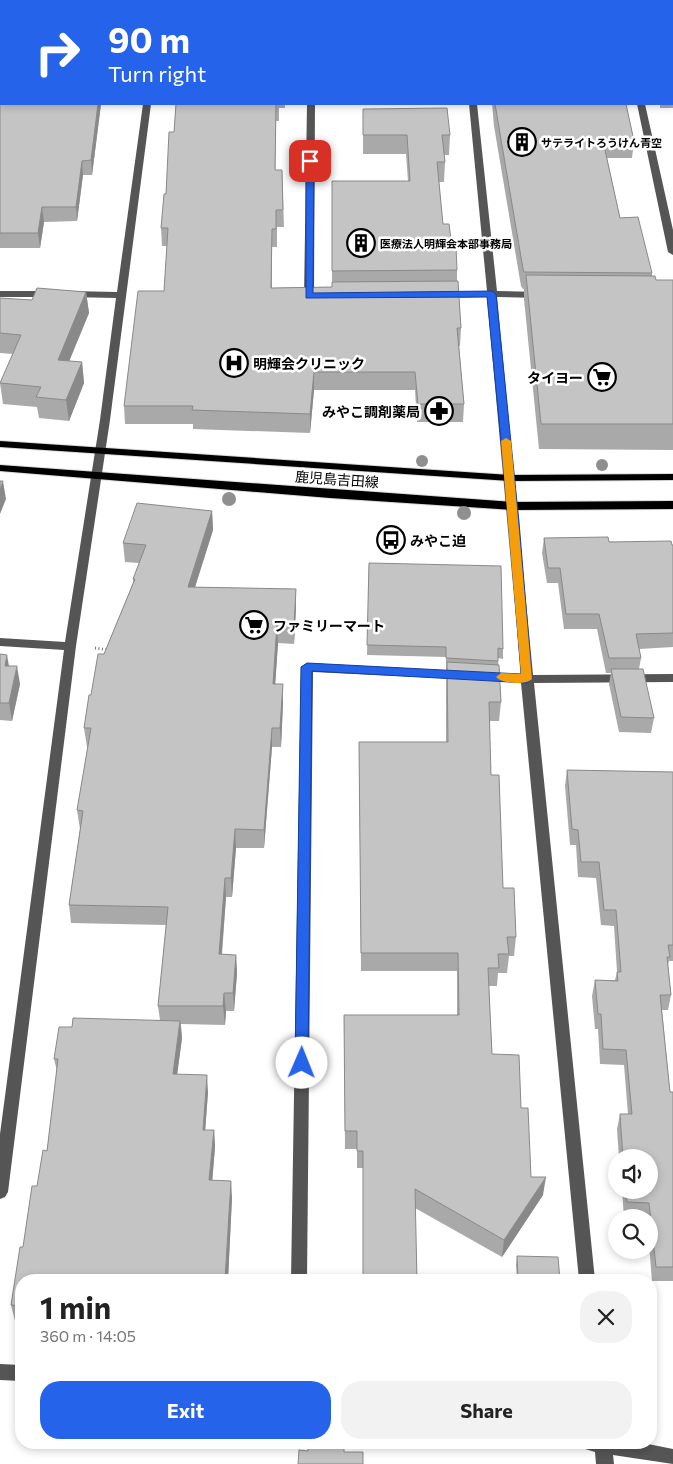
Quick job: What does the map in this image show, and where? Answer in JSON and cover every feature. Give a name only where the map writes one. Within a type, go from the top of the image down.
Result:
[{"type":"main road","name":"鹿児島吉田線","points":[[0,444],[510,478],[673,477]]},
{"type":"main road","name":"鹿児島吉田線","points":[[0,468],[339,495],[512,506],[673,504]]},
{"type":"street","points":[[0,1192],[70,646],[97,475],[147,105]]},
{"type":"street","points":[[311,105],[309,296],[328,296]]},
{"type":"street","points":[[473,105],[585,1274]]},
{"type":"street","points":[[641,105],[673,252]]},
{"type":"street","points":[[0,294],[121,295]]},
{"type":"street","points":[[434,295],[549,295]]},
{"type":"street","points":[[0,642],[70,646]]},
{"type":"street","points":[[299,1274],[307,667],[527,679],[673,678]]},
{"type":"street","points":[[0,1372],[15,1373]]},
{"type":"street","points":[[600,1449],[605,1464]]},
{"type":"street","points":[[630,1449],[673,1457]]},
{"type":"path","points":[[70,646],[109,650]]},
{"type":"building","points":[[0,105],[98,105],[91,160],[82,161],[76,207],[42,207],[38,233],[0,233]]},
{"type":"building","points":[[176,105],[276,105],[275,170],[282,170],[283,210],[276,210],[276,229],[272,229],[271,288],[332,287],[332,282],[458,281],[461,328],[457,328],[464,404],[418,404],[415,372],[314,372],[310,414],[192,410],[193,406],[124,406],[138,291],[164,291],[168,228],[161,228],[164,194],[166,194],[169,132],[174,132]]},
{"type":"building","points":[[495,105],[626,105],[634,141],[603,141],[620,218],[638,217],[652,273],[524,272]]},
{"type":"building","points":[[447,108],[450,135],[442,135],[445,162],[437,162],[443,224],[449,224],[452,247],[456,247],[457,270],[332,271],[332,181],[410,181],[407,135],[363,135],[363,109]]},
{"type":"building","name":"タイヨー","points":[[526,275],[655,276],[656,280],[673,280],[673,424],[541,424]]},
{"type":"building","points":[[37,288],[86,292],[58,360],[82,362],[66,400],[36,397],[41,387],[0,383],[21,335],[0,333],[0,298],[32,300]]},
{"type":"building","points":[[137,503],[212,511],[188,587],[296,589],[294,625],[277,624],[273,684],[283,684],[280,728],[272,728],[264,830],[235,829],[231,878],[225,878],[219,954],[236,955],[233,993],[224,993],[223,1006],[158,1006],[168,907],[69,905],[83,811],[77,810],[91,728],[84,728],[89,695],[91,695],[98,654],[104,654],[135,579],[133,579],[146,545],[123,543]]},
{"type":"building","points":[[608,537],[609,542],[671,541],[673,545],[673,633],[636,634],[641,658],[609,658],[599,614],[566,614],[560,568],[548,568],[544,538]]},
{"type":"building","points":[[369,563],[501,566],[503,649],[498,648],[498,661],[446,658],[446,647],[367,645]]},
{"type":"building","points":[[0,654],[7,655],[5,666],[17,666],[9,703],[0,703]]},
{"type":"building","points":[[447,662],[499,665],[501,702],[489,702],[491,775],[499,775],[503,888],[514,888],[516,937],[507,937],[509,954],[498,954],[499,968],[488,968],[492,1054],[519,1055],[521,1108],[528,1108],[531,1177],[546,1177],[504,1240],[415,1189],[417,1274],[363,1274],[363,1151],[357,1151],[357,1131],[345,1131],[344,1015],[459,1015],[458,953],[361,953],[359,742],[448,742]]},
{"type":"building","points":[[611,669],[643,669],[654,718],[621,717]]},
{"type":"building","points":[[567,770],[673,772],[673,945],[668,945],[670,957],[667,957],[671,995],[660,995],[670,1092],[673,1092],[673,1267],[656,1267],[655,1259],[658,1259],[658,1209],[650,1209],[649,1203],[627,1202],[627,1199],[658,1199],[658,1149],[622,1149],[620,1114],[632,1114],[626,1050],[603,1049],[601,1014],[598,1014],[595,980],[618,981],[617,972],[621,972],[616,910],[604,910],[599,862],[581,862],[578,830],[572,829]]},
{"type":"building","points":[[73,1018],[180,1021],[173,1074],[207,1075],[203,1130],[214,1130],[209,1180],[231,1181],[225,1274],[16,1274],[20,1247],[23,1247],[32,1186],[37,1186],[43,1150],[47,1151],[58,1059],[54,1059],[59,1027],[72,1027]]},
{"type":"building","points":[[517,1256],[558,1257],[559,1274],[518,1274]]},
{"type":"building","points":[[15,1279],[15,1305],[11,1305]]},
{"type":"building","points":[[308,1449],[344,1449],[344,1452],[363,1452],[363,1464],[298,1464],[299,1450],[308,1451]]},
{"type":"slow traffic","points":[[501,677],[527,679],[506,441]]},
{"type":"place","name":"サテライトろうけん青空","points":[[522,142]]},
{"type":"place","name":"医療法人明輝会本部事務局","points":[[361,243]]},
{"type":"place","name":"明輝会クリニック","points":[[234,363]]},
{"type":"place","name":"タイヨー","points":[[602,377]]},
{"type":"place","name":"みやこ調剤薬局","points":[[439,411]]},
{"type":"place","name":"みやこ迫","points":[[391,540]]},
{"type":"place","name":"ファミリーマート","points":[[254,625]]},
{"type":"route","points":[[302,1063],[307,667],[527,679],[492,294],[309,296],[310,161]]}]
